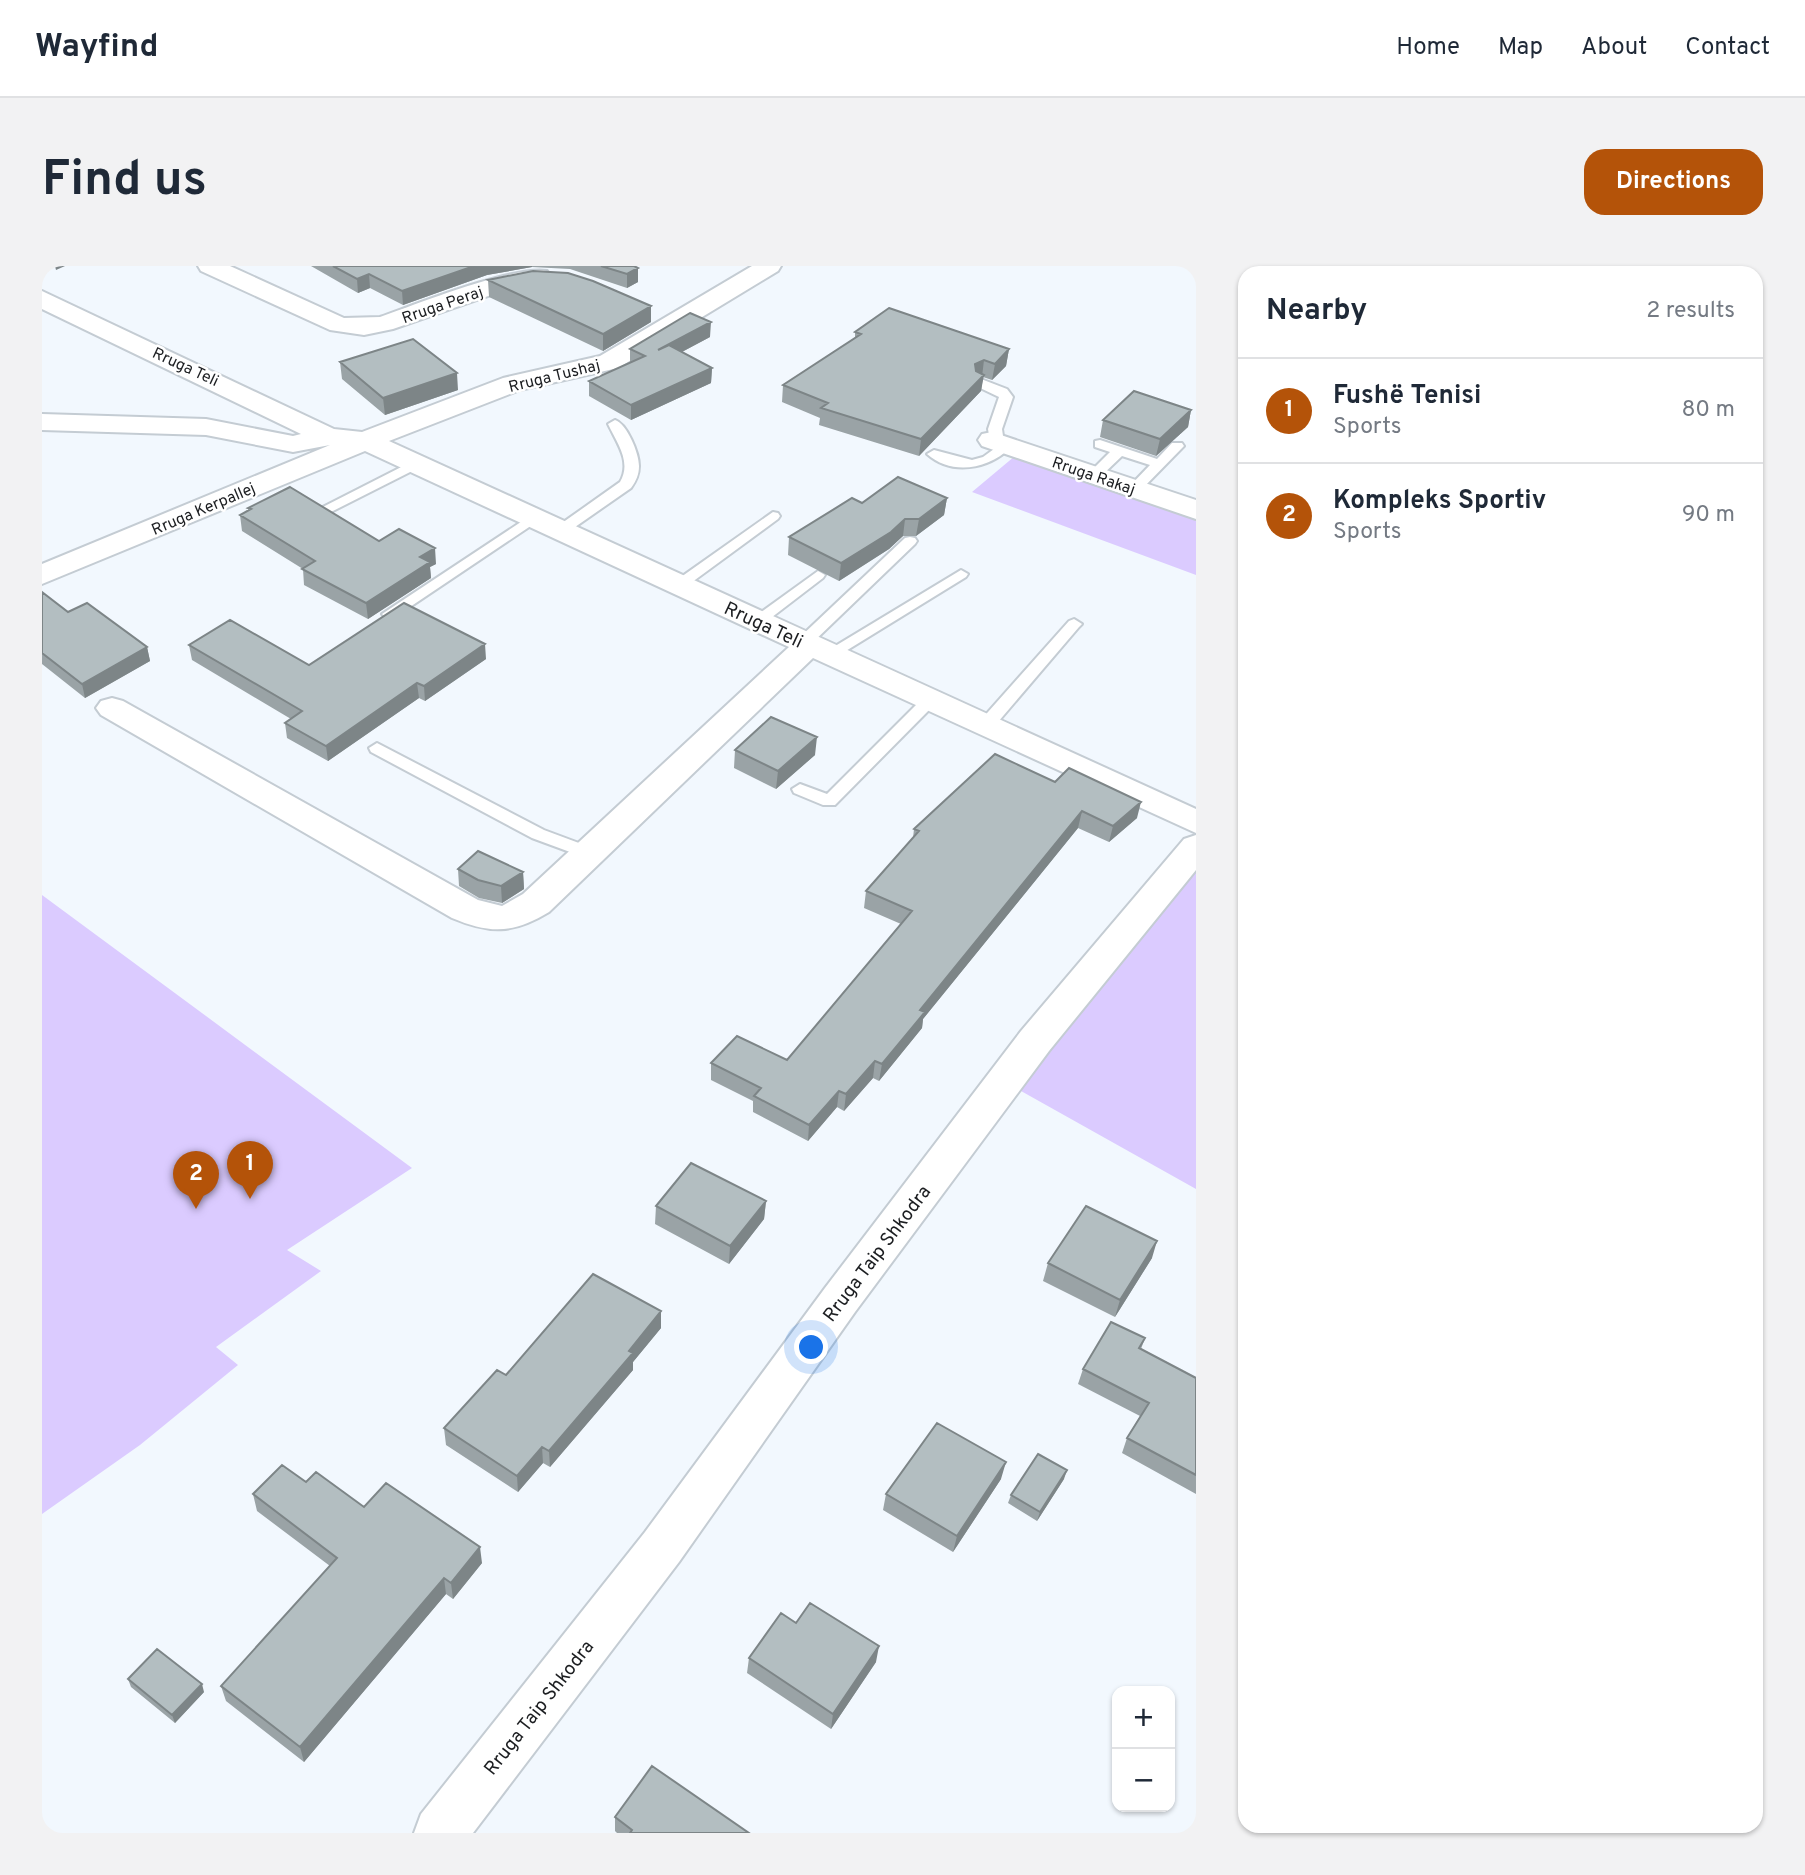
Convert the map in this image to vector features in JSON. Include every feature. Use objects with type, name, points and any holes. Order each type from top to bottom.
[{"type":"street","name":"Rruga Peraj","points":[[210,266],[339,325],[364,327],[384,324],[510,280],[536,276],[558,277]]},
{"type":"street","name":"Rruga Tushaj","points":[[365,441],[512,384],[609,362],[769,266]]},
{"type":"street","name":"Rruga Teli","points":[[42,299],[328,437]]},
{"type":"street","points":[[651,311],[677,321]]},
{"type":"street","name":"Rruga Teli","points":[[42,422],[206,427],[293,444],[328,437],[365,441],[1193,822]]},
{"type":"street","name":"Rruga Kerpallej","points":[[42,575],[365,441]]},
{"type":"street","name":"Rruga Rakaj","points":[[998,442],[1196,510]]},
{"type":"street","points":[[112,708],[465,909],[486,918],[513,918],[536,903],[815,647]]},
{"type":"street","name":"Rruga Taip Shkodra","points":[[440,1833],[662,1547],[840,1300],[1035,1041],[1193,822]]},
{"type":"lane","points":[[934,454],[972,465],[983,464],[998,442],[995,429],[1006,397],[1002,392],[981,383]]},
{"type":"lane","points":[[390,614],[546,525],[626,485],[633,475],[634,460],[615,424]]},
{"type":"lane","points":[[1100,444],[1159,464]]},
{"type":"lane","points":[[1134,489],[1177,446]]},
{"type":"lane","points":[[1094,475],[1119,451]]},
{"type":"lane","points":[[320,512],[415,464]]},
{"type":"lane","points":[[679,585],[773,516]]},
{"type":"lane","points":[[815,647],[910,541]]},
{"type":"lane","points":[[815,647],[961,574]]},
{"type":"lane","points":[[758,621],[818,575]]},
{"type":"lane","points":[[986,725],[1074,624]]},
{"type":"lane","points":[[800,789],[829,801],[930,700]]},
{"type":"lane","points":[[377,748],[538,834],[589,853]]},
{"type":"shaded area","points":[[1015,456],[1196,517],[1196,575],[972,492]]},
{"type":"shaded area","points":[[1189,862],[1196,865],[1196,1189],[1021,1091]]},
{"type":"shaded area","points":[[42,895],[412,1168],[287,1250],[321,1271],[216,1347],[238,1365],[140,1445],[42,1514]]},
{"type":"building","points":[[333,266],[474,266],[402,291],[369,274],[357,279]]},
{"type":"building","points":[[601,266],[634,266],[638,268],[627,274]]},
{"type":"building","points":[[533,271],[568,273],[651,306],[603,334],[488,280]]},
{"type":"building","points":[[889,308],[1009,349],[995,364],[984,360],[975,364],[976,371],[984,375],[921,439],[821,408],[828,403],[783,385],[861,334],[855,332]]},
{"type":"building","points":[[690,313],[711,322],[658,350],[669,345],[712,368],[631,405],[589,381],[645,356],[630,349]]},
{"type":"building","points":[[413,339],[457,373],[383,398],[340,362]]},
{"type":"building","points":[[1134,391],[1191,410],[1160,439],[1103,420]]},
{"type":"building","points":[[898,477],[947,498],[919,519],[905,519],[891,532],[841,563],[789,537],[852,498],[862,503]]},
{"type":"building","points":[[290,487],[379,541],[399,529],[435,548],[420,557],[430,562],[366,603],[302,569],[315,561],[240,515],[251,509],[248,508]]},
{"type":"building","points":[[42,592],[68,612],[87,603],[147,647],[82,684],[42,653]]},
{"type":"building","points":[[404,603],[485,644],[424,686],[417,683],[326,746],[285,723],[302,711],[189,645],[230,620],[309,665]]},
{"type":"building","points":[[771,717],[817,737],[778,771],[735,750]]},
{"type":"building","points":[[995,754],[1055,782],[1069,768],[1141,802],[1113,826],[1082,811],[920,1010],[925,1012],[882,1064],[875,1061],[846,1094],[839,1091],[809,1125],[754,1096],[761,1088],[711,1063],[737,1036],[787,1060],[912,911],[866,891],[919,831],[914,829]]},
{"type":"building","points":[[478,851],[523,872],[501,886],[478,880],[458,869]]},
{"type":"building","points":[[691,1163],[766,1201],[730,1246],[656,1206]]},
{"type":"building","points":[[1086,1206],[1157,1241],[1120,1300],[1048,1263]]},
{"type":"building","points":[[593,1274],[661,1311],[629,1351],[633,1353],[549,1451],[542,1447],[517,1476],[444,1428],[497,1370],[506,1375]]},
{"type":"building","points":[[1111,1322],[1145,1338],[1139,1348],[1196,1378],[1196,1475],[1127,1438],[1149,1403],[1083,1369]]},
{"type":"building","points":[[937,1423],[1006,1462],[957,1536],[886,1494]]},
{"type":"building","points":[[1038,1454],[1067,1470],[1040,1512],[1011,1495]]},
{"type":"building","points":[[282,1465],[306,1482],[316,1472],[364,1507],[386,1483],[480,1547],[451,1583],[444,1578],[300,1747],[221,1686],[337,1558],[253,1494]]},
{"type":"building","points":[[810,1603],[879,1646],[833,1714],[749,1658],[781,1613],[796,1623]]},
{"type":"building","points":[[157,1649],[202,1684],[172,1715],[128,1679]]},
{"type":"building","points":[[652,1766],[749,1833],[630,1833],[632,1830],[615,1817]]},
{"type":"place","name":"Fushë Tenisi","points":[[250,1199]]},
{"type":"place","name":"Kompleks Sportiv","points":[[196,1209]]}]
